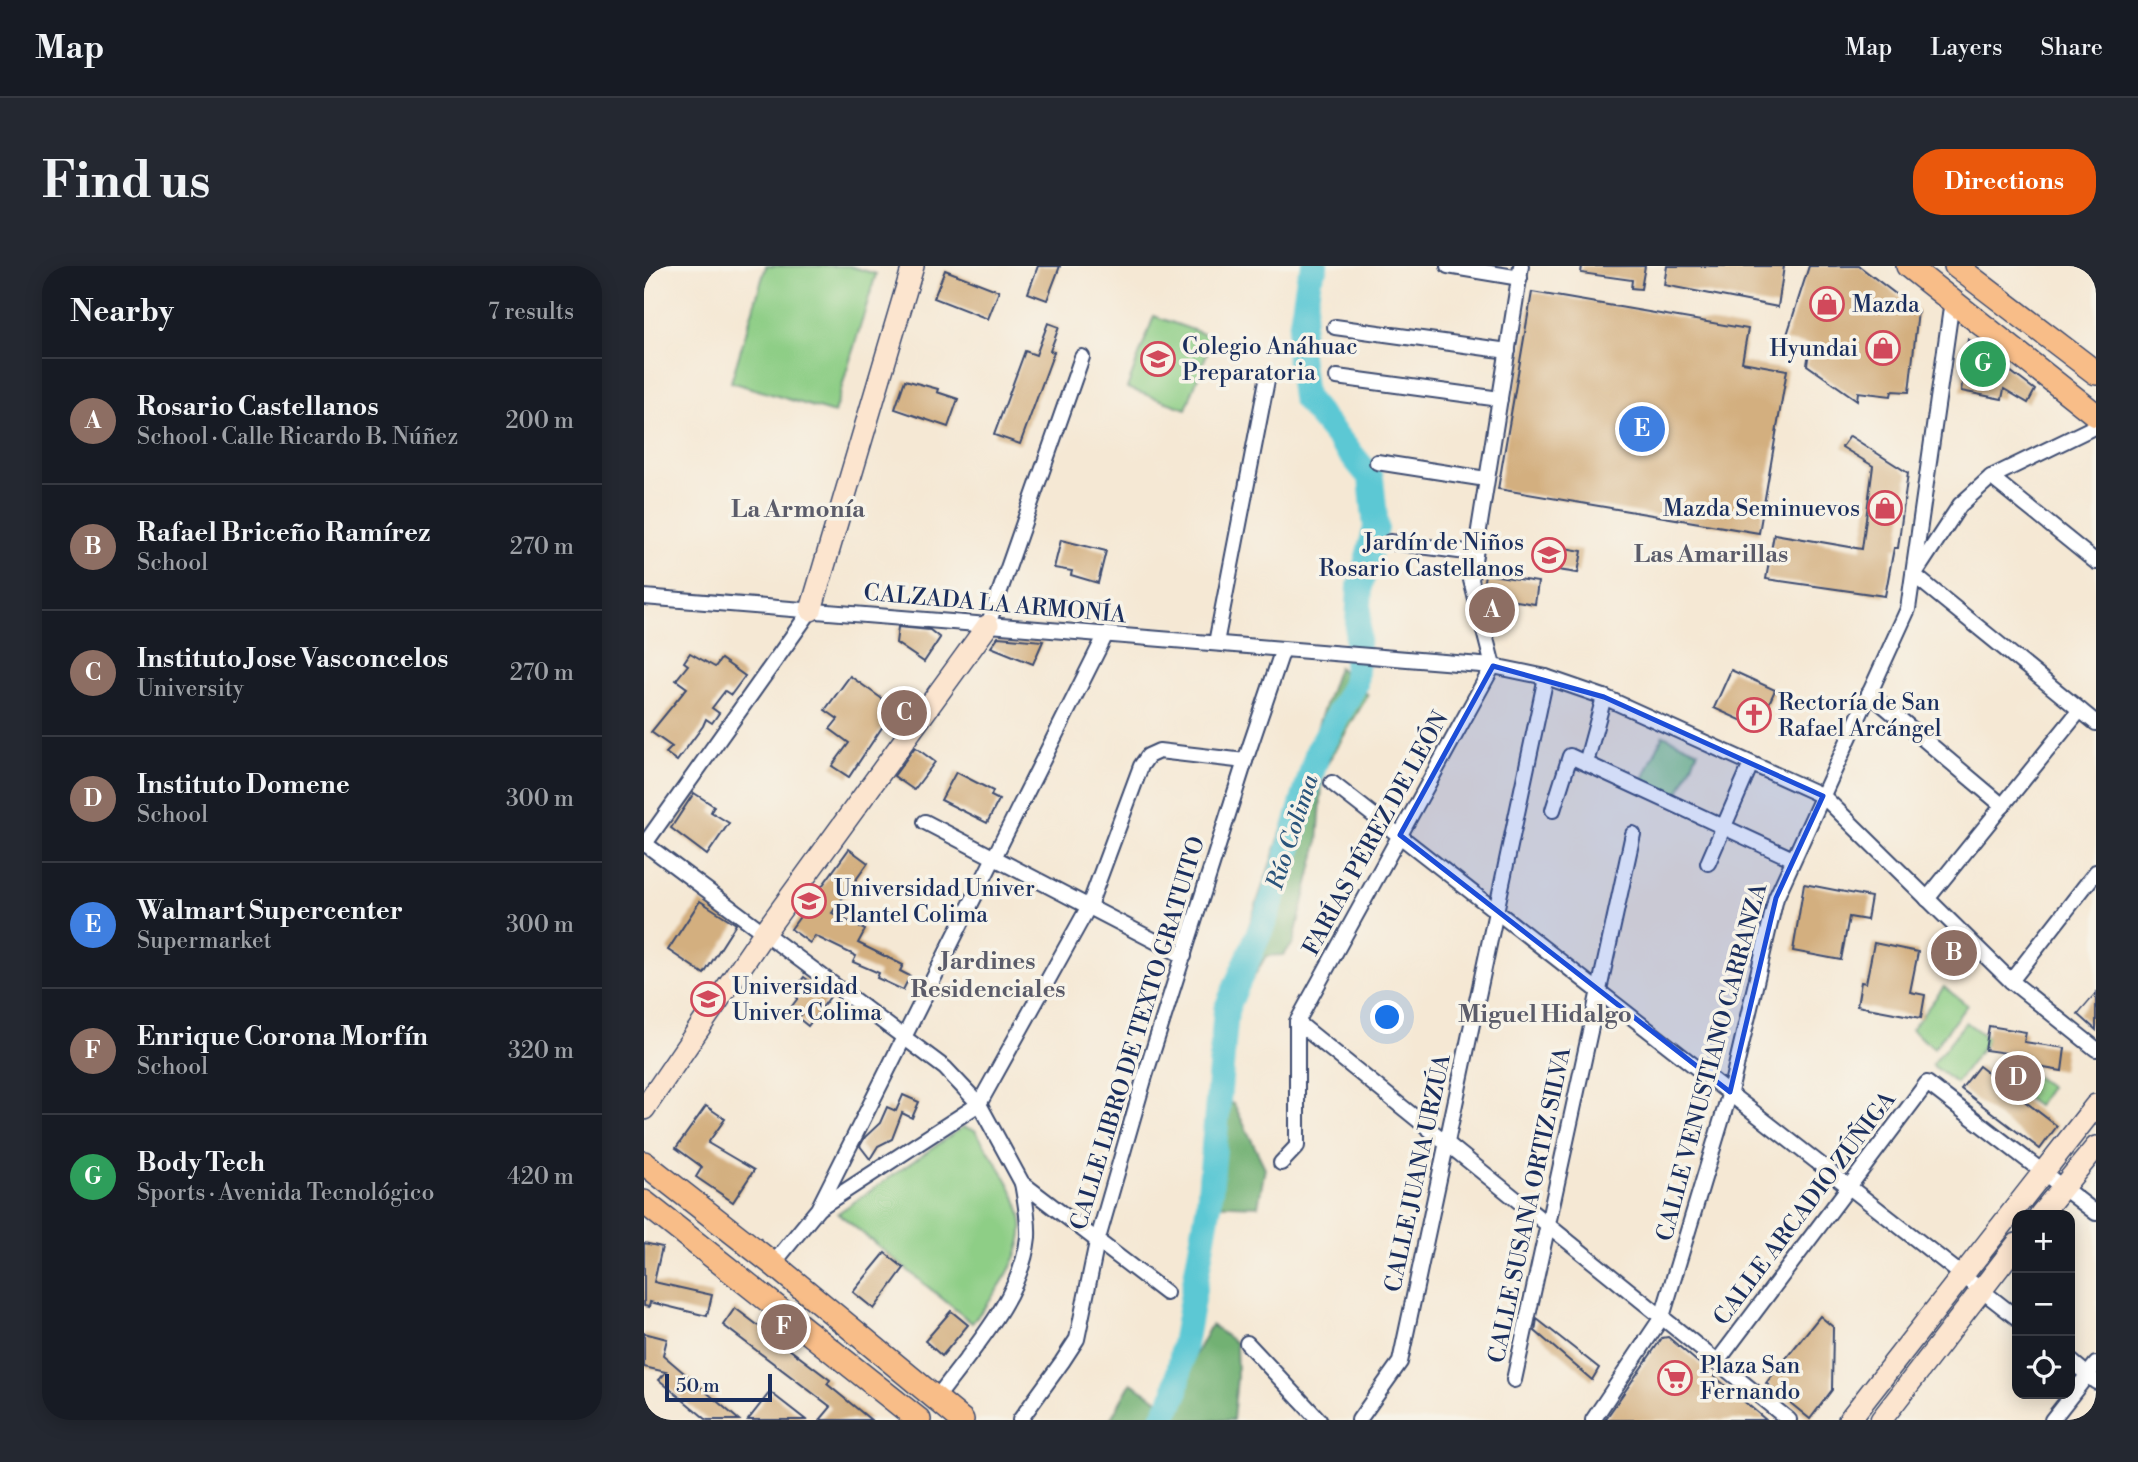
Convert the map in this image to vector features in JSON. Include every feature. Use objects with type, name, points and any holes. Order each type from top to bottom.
[{"type":"main road","points":[[1908,266],[2096,415]]},
{"type":"main road","points":[[1954,266],[2096,373]]},
{"type":"main road","points":[[644,1163],[773,1264],[962,1420]]},
{"type":"main road","points":[[644,1202],[920,1420]]},
{"type":"street","points":[[913,266],[811,610],[644,844],[945,1068],[979,1104],[1022,1183],[1028,1235],[1018,1277],[1007,1300],[920,1420]]},
{"type":"street","points":[[1448,266],[1520,272],[1471,580],[1493,666],[1546,677],[1604,697],[1823,796],[2011,981],[2096,1048]]},
{"type":"street","points":[[1952,301],[1954,266]]},
{"type":"street","name":"CALLE VENUSTIANO CARRANZA","points":[[1593,1420],[1662,1317],[1730,1093],[1776,898],[1908,609],[1952,301]]},
{"type":"street","points":[[1335,327],[1508,351]]},
{"type":"street","points":[[644,1109],[764,933],[988,625],[1082,357]]},
{"type":"street","points":[[1216,643],[1268,375]]},
{"type":"street","points":[[1337,377],[1500,399]]},
{"type":"street","points":[[2096,426],[1991,477],[1960,505],[1914,575],[2096,723]]},
{"type":"street","points":[[1377,462],[1486,478]]},
{"type":"street","points":[[1991,477],[2096,562]]},
{"type":"street","points":[[1390,542],[1474,553]]},
{"type":"street","name":"CALZADA LA ARMONÍA","points":[[645,598],[1493,666]]},
{"type":"street","points":[[773,1264],[818,1209],[1106,635]]},
{"type":"street","name":"CALLE LIBRO DE TEXTO GRATUITO","points":[[1020,1420],[1077,1339],[1097,1242],[1145,1076],[1283,649]]},
{"type":"street","name":"FARÍAS PÉREZ DE LEÓN","points":[[1297,1021],[1493,666]]},
{"type":"street","name":"CALLE JUANA URZÚA","points":[[1359,1420],[1400,1362],[1546,677]]},
{"type":"street","points":[[1870,693],[2003,806]]},
{"type":"street","points":[[1586,763],[1604,697]]},
{"type":"street","points":[[1927,899],[2080,710]]},
{"type":"street","points":[[818,1209],[979,1104],[1088,906],[1141,766],[1148,756],[1159,751],[1245,761]]},
{"type":"street","points":[[1553,810],[1570,756],[1793,859]]},
{"type":"street","points":[[1708,863],[1751,764]]},
{"type":"street","points":[[1332,783],[2012,1314]]},
{"type":"street","points":[[925,822],[1184,956]]},
{"type":"street","name":"CALLE SUSANA ORTIZ SILVA","points":[[1514,1380],[1633,834]]},
{"type":"street","points":[[2011,981],[2095,876]]},
{"type":"street","points":[[1297,1021],[1789,1420]]},
{"type":"street","points":[[1280,1163],[1297,1146],[1297,1021]]},
{"type":"street","name":"CALLE ARCADIO ZÚÑIGA","points":[[1717,1362],[1927,1083],[2043,1173]]},
{"type":"street","points":[[1849,1420],[2096,1105]]},
{"type":"street","points":[[2044,1210],[2096,1147]]},
{"type":"street","points":[[2043,1173],[2096,1213]]},
{"type":"street","points":[[1022,1183],[1166,1293]]},
{"type":"street","points":[[1881,1420],[2012,1250]]},
{"type":"street","points":[[1247,1343],[1319,1420]]},
{"type":"street","points":[[2052,1420],[2093,1374],[2075,1363]]},
{"type":"highlighted area","points":[[1493,666],[1604,697],[1823,796],[1776,898],[1730,1092],[1400,835]]},
{"type":"green space","points":[[766,266],[849,266],[876,274],[834,413],[731,382]]},
{"type":"green space","points":[[1154,316],[1213,337],[1186,409],[1127,388]]},
{"type":"green space","points":[[1338,667],[1368,695],[1323,771],[1318,843],[1293,944],[1283,955],[1266,956],[1246,990],[1227,990]]},
{"type":"green space","points":[[1663,735],[1698,751],[1676,799],[1641,784]]},
{"type":"green space","points":[[1944,987],[1967,1005],[1934,1048],[1911,1030]]},
{"type":"green space","points":[[1966,1022],[1989,1039],[1956,1083],[1932,1065]]},
{"type":"green space","points":[[2010,1058],[2050,1087],[2037,1106],[1996,1077]]},
{"type":"green space","points":[[1207,1097],[1234,1104],[1265,1168],[1258,1206],[1204,1204],[1198,1196]]},
{"type":"green space","points":[[963,1127],[975,1130],[1003,1174],[1020,1209],[1022,1222],[1019,1249],[1013,1262],[998,1289],[972,1323],[838,1213]]},
{"type":"green space","points":[[1211,1325],[1236,1343],[1237,1377],[1233,1420],[1110,1420],[1131,1383],[1175,1410],[1195,1355]]},
{"type":"building","points":[[1038,266],[1060,266],[1047,300],[1028,293]]},
{"type":"building","points":[[1582,266],[1645,266],[1641,289],[1631,288],[1632,280],[1581,273]]},
{"type":"building","points":[[1667,266],[1784,266],[1778,307],[1664,285]]},
{"type":"building","points":[[1809,266],[1859,266],[1918,311],[1909,392],[1892,391],[1891,396],[1858,392],[1857,400],[1807,365],[1810,345],[1785,341]]},
{"type":"building","points":[[945,270],[999,291],[988,319],[934,298]]},
{"type":"building","points":[[1532,292],[1748,329],[1742,362],[1787,370],[1759,533],[1498,489]]},
{"type":"building","points":[[1048,323],[1059,327],[1050,351],[1054,352],[1020,444],[994,435],[1025,351],[1036,355]]},
{"type":"building","points":[[1968,339],[2035,390],[2028,403],[2004,389],[2002,399],[1961,391]]},
{"type":"building","points":[[905,380],[938,389],[937,392],[958,399],[948,427],[895,409]]},
{"type":"building","points":[[1850,436],[1908,473],[1898,548],[1894,548],[1885,596],[1766,579],[1774,534],[1862,549],[1873,466],[1842,447]]},
{"type":"building","points":[[1061,540],[1106,551],[1098,583],[1071,575],[1072,571],[1054,568]]},
{"type":"building","points":[[1542,544],[1582,551],[1578,573],[1538,567]]},
{"type":"building","points":[[1485,574],[1538,582],[1535,604],[1485,596]]},
{"type":"building","points":[[898,627],[930,630],[940,638],[924,662],[896,643]]},
{"type":"building","points":[[998,637],[1043,641],[1033,664],[991,647]]},
{"type":"building","points":[[690,653],[715,667],[721,659],[745,676],[731,695],[725,691],[712,708],[719,713],[712,723],[706,719],[677,761],[666,753],[672,747],[651,732],[687,688],[676,680],[688,665],[684,662]]},
{"type":"building","points":[[1731,670],[1775,690],[1758,728],[1714,708]]},
{"type":"building","points":[[850,676],[895,708],[849,777],[832,766],[849,743],[830,729],[838,719],[825,710]]},
{"type":"building","points":[[915,747],[935,762],[914,790],[894,776]]},
{"type":"building","points":[[956,772],[993,791],[991,796],[999,800],[987,823],[941,800]]},
{"type":"building","points":[[694,793],[714,806],[711,812],[729,823],[707,855],[671,828]]},
{"type":"building","points":[[849,849],[868,863],[832,913],[865,930],[858,943],[903,965],[900,971],[910,976],[903,990],[877,978],[879,973],[853,962],[856,956],[815,936],[810,943],[791,929]]},
{"type":"building","points":[[1804,884],[1871,897],[1867,920],[1849,917],[1841,960],[1793,951]]},
{"type":"building","points":[[700,901],[736,924],[704,974],[668,950]]},
{"type":"building","points":[[1874,943],[1918,952],[1910,992],[1925,995],[1921,1018],[1857,1006],[1861,982],[1866,983]]},
{"type":"building","points":[[804,977],[830,997],[808,1026],[798,1018],[802,1014],[792,1006],[798,998],[792,993]]},
{"type":"building","points":[[2096,993],[2096,1030],[2078,1014]]},
{"type":"building","points":[[1989,1026],[2026,1032],[2024,1042],[2065,1048],[2062,1071],[2019,1064],[2021,1055],[1985,1050]]},
{"type":"building","points":[[1979,1066],[2057,1126],[2040,1149],[1961,1089]]},
{"type":"building","points":[[903,1095],[919,1102],[912,1118],[902,1113],[892,1139],[878,1146],[870,1159],[860,1146],[865,1137],[880,1123],[887,1107],[896,1111]]},
{"type":"building","points":[[706,1106],[725,1119],[708,1143],[754,1170],[733,1202],[696,1177],[702,1167],[676,1148]]},
{"type":"building","points":[[644,1243],[662,1247],[654,1282],[712,1295],[707,1316],[650,1302],[649,1307],[644,1306]]},
{"type":"building","points":[[885,1253],[904,1268],[874,1309],[853,1292]]},
{"type":"building","points":[[735,1308],[830,1380],[827,1384],[871,1420],[820,1420],[831,1407],[723,1325]]},
{"type":"building","points":[[951,1311],[968,1325],[942,1356],[925,1341]]},
{"type":"building","points":[[1820,1316],[1833,1327],[1832,1390],[1810,1419],[1766,1383]]},
{"type":"building","points":[[1537,1319],[1599,1368],[1592,1380],[1535,1331]]},
{"type":"building","points":[[644,1333],[667,1339],[663,1355],[739,1420],[707,1420],[659,1380],[666,1372],[644,1367]]},
{"type":"building","name":"Plaza San Fernando","points":[[1668,1337],[1766,1420],[1605,1420],[1662,1338]]},
{"type":"building","points":[[770,1392],[806,1420],[748,1420]]},
{"type":"waterway","name":"Río Colima","points":[[1162,1420],[1175,1395],[1209,1204],[1226,1010],[1265,919],[1285,863],[1318,751],[1355,684],[1360,586],[1376,528],[1371,478],[1304,397],[1298,347],[1309,278],[1315,266]]},
{"type":"place","name":"Mazda","points":[[1827,304]]},
{"type":"place","name":"Hyundai","points":[[1883,348]]},
{"type":"place","name":"Colegio Anáhuac Preparatoria","points":[[1158,359]]},
{"type":"place","name":"Body Tech","points":[[1983,364]]},
{"type":"place","name":"Walmart Supercenter","points":[[1642,429]]},
{"type":"place","name":"Mazda Seminuevos","points":[[1885,508]]},
{"type":"place","name":"Jardín de Niños Rosario Castellanos","points":[[1549,555]]},
{"type":"place","name":"Rosario Castellanos","points":[[1492,610]]},
{"type":"place","name":"Instituto Jose Vasconcelos","points":[[904,713]]},
{"type":"place","name":"Rectoría de San Rafael Arcángel","points":[[1754,715]]},
{"type":"place","name":"Universidad Univer Plantel Colima","points":[[809,901]]},
{"type":"place","name":"Rafael Briceño Ramírez","points":[[1954,953]]},
{"type":"place","name":"Universidad Univer Colima","points":[[708,999]]},
{"type":"place","name":"Instituto Domene","points":[[2018,1078]]},
{"type":"place","name":"Enrique Corona Morfín","points":[[784,1327]]},
{"type":"place","name":"Plaza San Fernando","points":[[1675,1378]]},
{"type":"district","name":"La Armonía","points":[[798,509]]},
{"type":"district","name":"Las Amarillas","points":[[1711,554]]},
{"type":"district","name":"Jardines Residenciales","points":[[988,975]]},
{"type":"district","name":"Miguel Hidalgo","points":[[1545,1014]]}]
